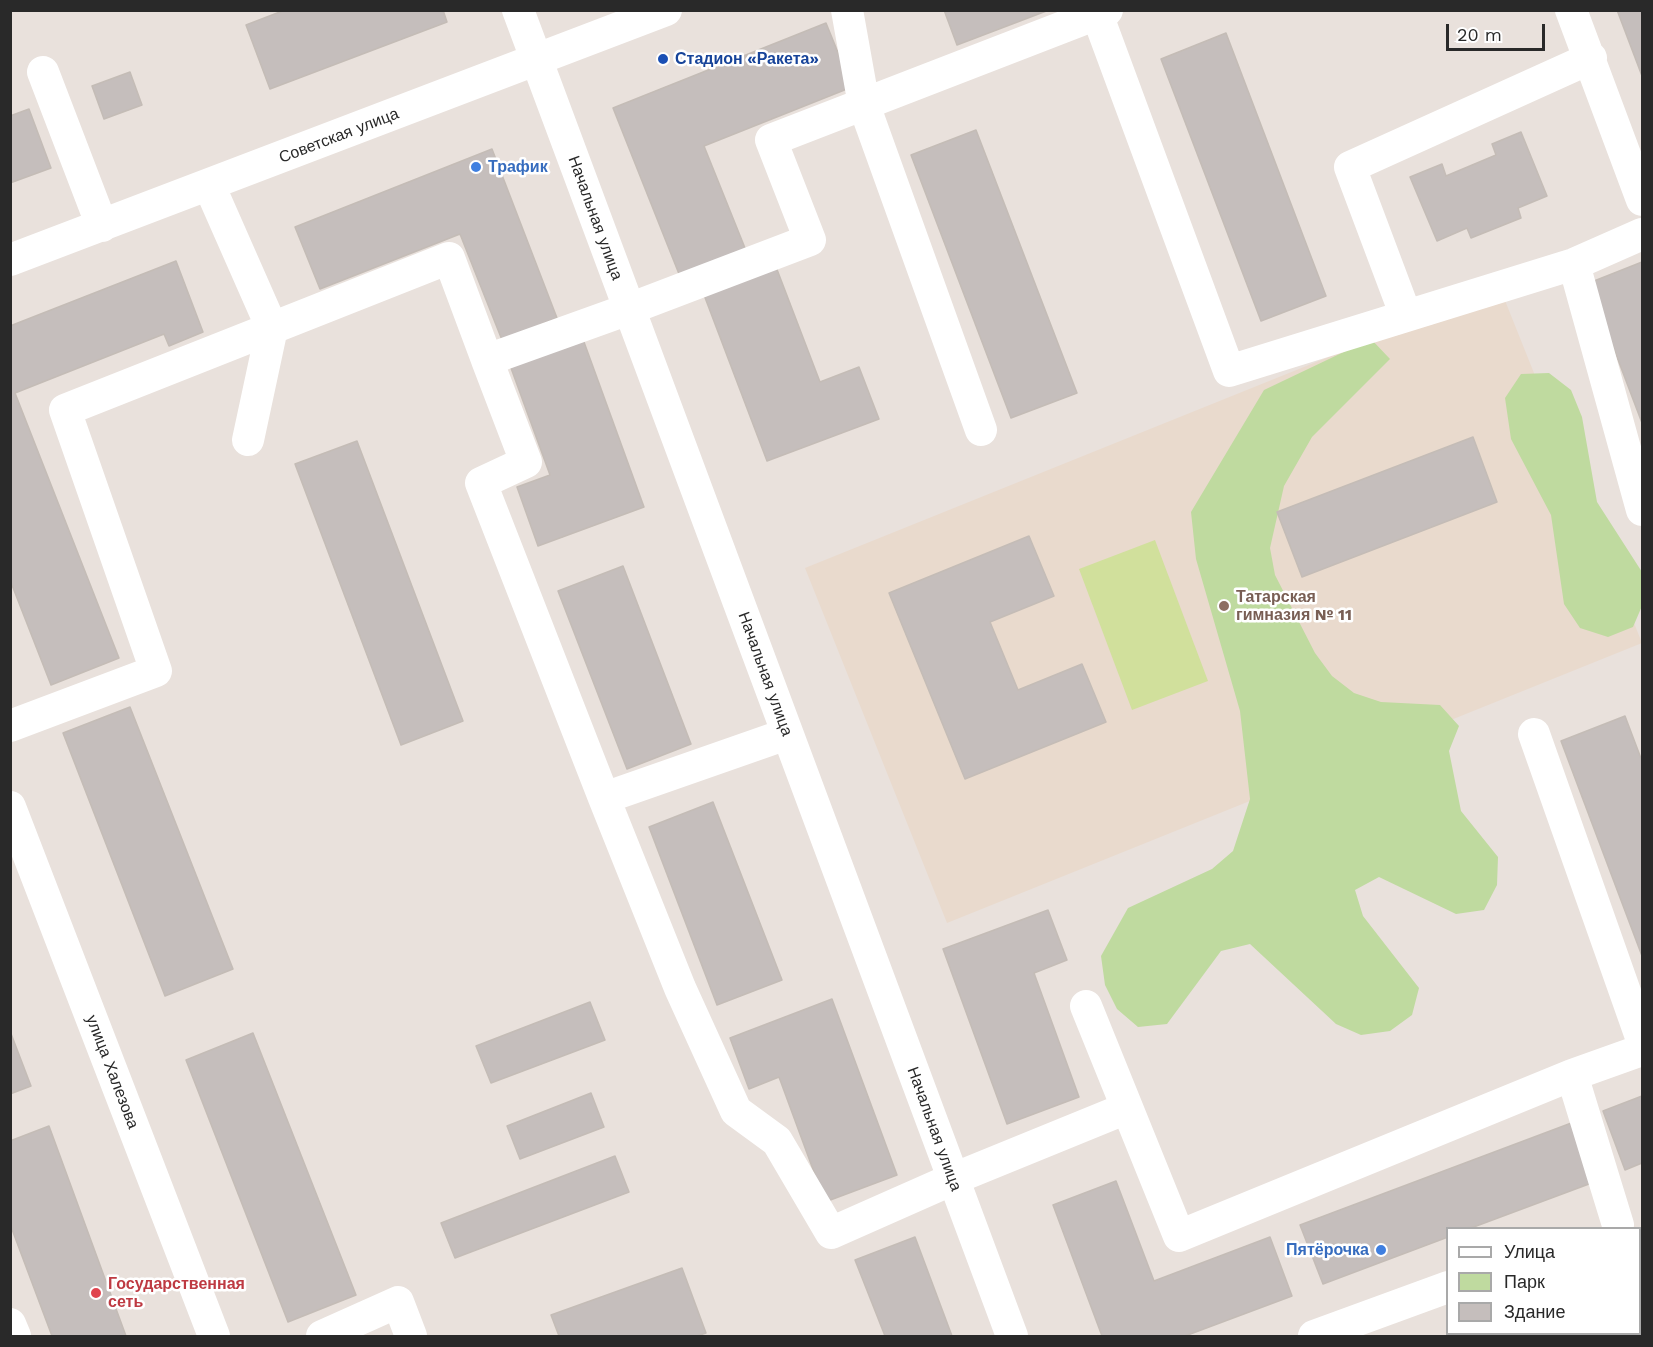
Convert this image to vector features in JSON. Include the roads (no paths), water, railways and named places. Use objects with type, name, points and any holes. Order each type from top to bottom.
[{"type":"street","name":"Начальная улица","points":[[518,10],[1012,1336]]},
{"type":"street","name":"Советская улица","points":[[10,260],[666,10]]},
{"type":"street","points":[[847,10],[864,105],[981,430]]},
{"type":"street","points":[[1571,10],[1591,58],[1642,200]]},
{"type":"street","points":[[487,360],[810,240],[771,140],[1102,12],[1229,371],[1574,264],[1642,234]]},
{"type":"street","points":[[1407,316],[1350,167],[1591,58]]},
{"type":"street","points":[[43,72],[102,226]]},
{"type":"street","points":[[209,185],[272,328],[248,440]]},
{"type":"street","points":[[10,726],[156,671],[65,410],[449,258],[526,462],[481,483],[604,798],[680,988],[736,1112],[777,1141],[831,1233],[953,1179],[1127,1108]]},
{"type":"street","points":[[1574,264],[1642,510]]},
{"type":"street","points":[[604,798],[787,734]]},
{"type":"street","points":[[1534,734],[1642,1040]]},
{"type":"street","name":"улица Халезова","points":[[10,807],[214,1336]]},
{"type":"street","points":[[1086,1006],[1179,1236],[1572,1075],[1642,1050]]},
{"type":"street","points":[[1572,1075],[1622,1223]]},
{"type":"street","points":[[1314,1336],[1446,1288]]},
{"type":"street","points":[[322,1336],[398,1302],[411,1336]]},
{"type":"street","points":[[10,1324],[15,1336]]},
{"type":"place","name":"Стадион «Ракета»","points":[[663,59]]},
{"type":"place","name":"Трафик","points":[[476,167]]},
{"type":"place","name":"Татарская гимназия № 11","points":[[1224,606]]},
{"type":"place","name":"Пятёрочка","points":[[1381,1250]]},
{"type":"place","name":"Государственная сеть","points":[[96,1293]]}]
